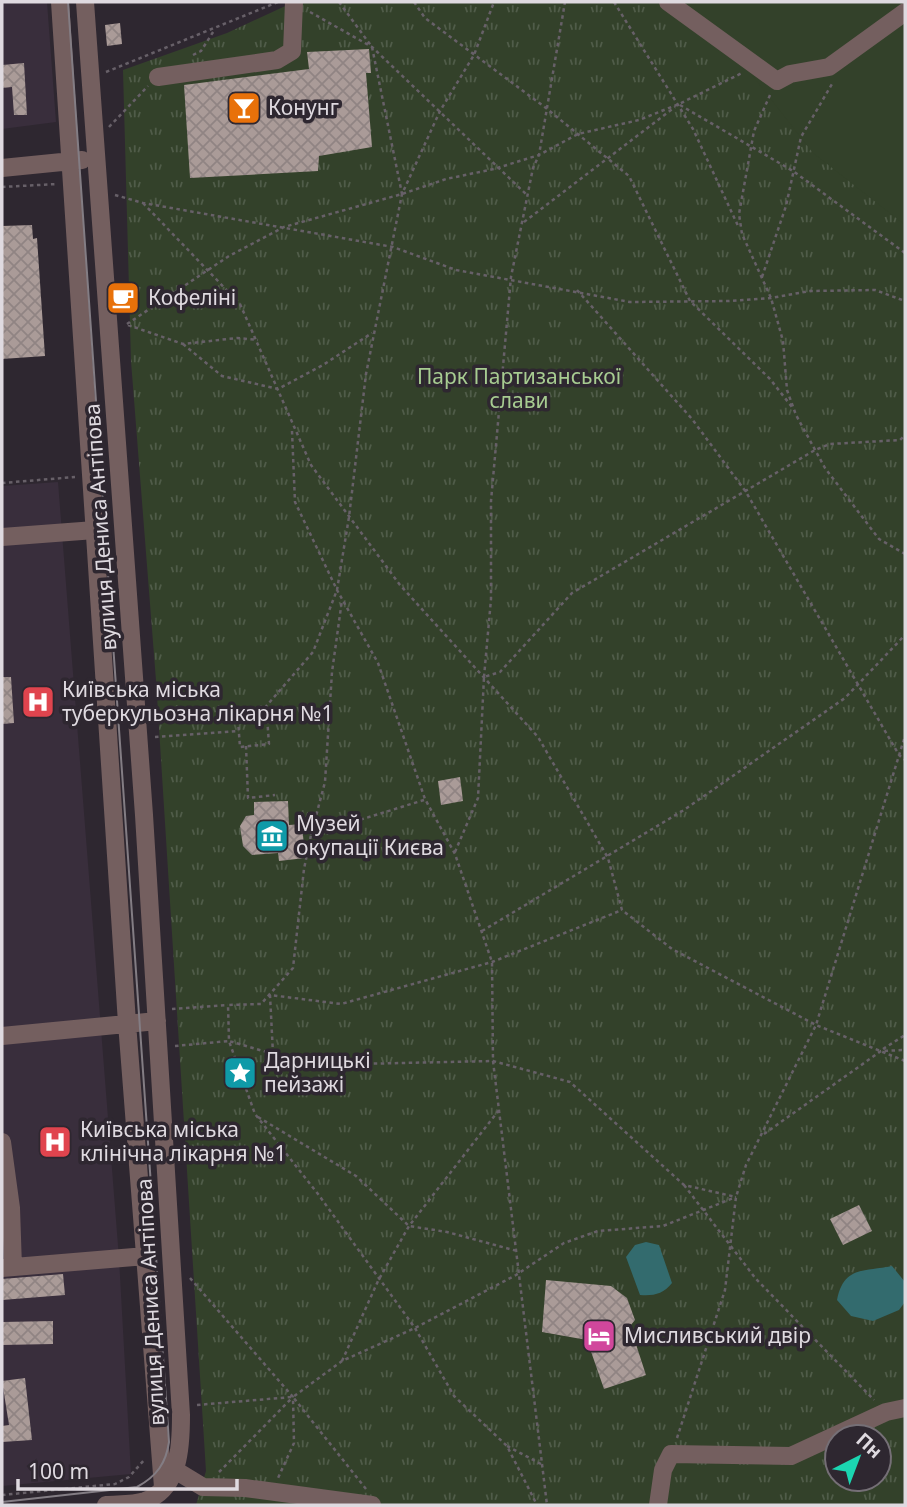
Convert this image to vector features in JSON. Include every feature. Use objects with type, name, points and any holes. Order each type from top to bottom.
[{"type":"street","name":"вулиця Дениса Антіпова","points":[[60,2],[127,1023],[146,1256],[155,1497]]},
{"type":"street","name":"вулиця Дениса Антіпова","points":[[85,2],[163,1015],[181,1452],[175,1470],[155,1497]]},
{"type":"street","points":[[158,77],[277,60],[292,51],[289,2]]},
{"type":"street","points":[[668,2],[777,81],[790,74],[829,67],[905,12]]},
{"type":"street","points":[[2,168],[96,159]]},
{"type":"street","points":[[2,537],[95,530]]},
{"type":"street","points":[[2,1037],[127,1023],[163,1015]]},
{"type":"street","points":[[2,1142],[11,1208],[7,1268],[146,1256]]},
{"type":"street","points":[[659,1505],[663,1470],[671,1454],[791,1456],[886,1412],[905,1408]]},
{"type":"street","points":[[175,1470],[203,1487],[371,1500]]},
{"type":"street","points":[[106,1505],[155,1497]]},
{"type":"path","points":[[90,79],[289,2],[372,47]]},
{"type":"path","points":[[339,2],[372,47],[528,196]]},
{"type":"path","points":[[414,2],[425,18],[546,108],[629,176],[690,301],[770,379],[794,410]]},
{"type":"path","points":[[256,718],[313,652],[337,590],[373,332],[402,194],[440,111],[474,55],[494,2]]},
{"type":"path","points":[[455,854],[478,798],[491,599],[491,501],[511,277],[533,168],[539,155],[565,2]]},
{"type":"path","points":[[614,2],[679,104],[742,233],[771,298],[783,341],[787,390],[794,410],[815,450],[879,539],[905,554]]},
{"type":"path","points":[[372,47],[402,194]]},
{"type":"path","points":[[127,324],[206,271],[284,227],[446,179],[539,155],[578,134],[639,120],[679,104],[744,72]]},
{"type":"path","points":[[762,278],[801,137],[836,77]]},
{"type":"path","points":[[742,233],[738,214],[754,131],[777,81]]},
{"type":"path","points":[[679,104],[793,171],[905,253]]},
{"type":"path","points":[[524,222],[679,104]]},
{"type":"path","points":[[2,187],[57,184]]},
{"type":"path","points":[[100,195],[111,194],[143,204],[393,247],[456,270],[511,277],[630,302],[771,298],[810,291],[876,290],[905,301]]},
{"type":"path","points":[[143,204],[240,304],[311,465],[349,517],[400,585],[538,737],[608,858],[622,911],[672,948],[816,1025],[905,1061]]},
{"type":"path","points":[[577,290],[692,419],[746,492],[855,684],[899,755],[905,760]]},
{"type":"path","points":[[119,322],[183,344],[222,376],[278,389],[323,365],[373,332]]},
{"type":"path","points":[[183,344],[237,338],[258,340]]},
{"type":"path","points":[[292,427],[295,502],[337,590],[378,663],[425,800],[455,854],[492,962],[493,1061],[517,1251],[516,1275],[547,1505]]},
{"type":"path","points":[[484,677],[500,672],[572,593],[815,450],[830,444],[900,440],[905,435]]},
{"type":"path","points":[[2,483],[77,477]]},
{"type":"path","points":[[163,1015],[261,1004],[271,996],[293,968],[303,869],[325,782],[332,672],[342,599]]},
{"type":"path","points":[[482,931],[608,858],[684,810],[845,698],[855,684],[905,635]]},
{"type":"path","points":[[256,718],[267,718],[270,744],[240,747],[238,720],[256,718]]},
{"type":"path","points":[[147,737],[239,732]]},
{"type":"path","points":[[671,1454],[725,1290],[736,1197],[746,1165],[816,1025],[905,736]]},
{"type":"path","points":[[246,746],[248,798],[275,795]]},
{"type":"path","points":[[311,835],[425,800]]},
{"type":"path","points":[[271,996],[341,1004],[492,962],[622,911]]},
{"type":"path","points":[[271,996],[273,1054]]},
{"type":"path","points":[[228,1006],[229,1041],[255,1114],[318,1194],[378,1281],[415,1328],[454,1396],[507,1446],[541,1464]]},
{"type":"path","points":[[760,1136],[905,1035]]},
{"type":"path","points":[[172,1046],[229,1041],[311,1065],[493,1061],[570,1082],[684,1185],[756,1279],[886,1412]]},
{"type":"path","points":[[881,1051],[905,1049]]},
{"type":"path","points":[[342,1361],[378,1281],[410,1226],[499,1110]]},
{"type":"path","points":[[255,1114],[356,1176],[410,1226],[447,1232],[517,1251]]},
{"type":"path","points":[[684,1185],[736,1197]]},
{"type":"path","points":[[203,1487],[293,1397],[342,1361],[415,1328],[516,1275],[564,1243],[598,1231],[663,1226],[736,1197]]},
{"type":"path","points":[[183,1270],[293,1397],[371,1500]]},
{"type":"path","points":[[194,1406],[293,1397]]},
{"type":"path","points":[[272,1492],[294,1443],[293,1397]]},
{"type":"path","points":[[507,1446],[537,1505]]},
{"type":"path","points":[[2,1495],[115,1484]]},
{"type":"shaded area","points":[[2,2],[47,2],[56,122],[2,129]]},
{"type":"shaded area","name":"Київська міська клінічна лікарня №1","points":[[58,482],[119,1258],[131,1474],[2,1486],[2,486]]},
{"type":"green space","name":"Парк Партизанської слави","points":[[294,2],[905,2],[905,1505],[196,1505],[206,1471],[156,680],[131,361],[123,70],[227,33]]},
{"type":"green space","points":[[682,2],[905,2],[905,225],[813,153],[720,34]]},
{"type":"water","points":[[646,1242],[659,1245],[672,1283],[658,1294],[640,1295],[626,1257],[635,1245]]},
{"type":"water","points":[[892,1266],[905,1282],[905,1302],[899,1310],[873,1321],[851,1316],[837,1300],[844,1281],[856,1272]]},
{"type":"building","points":[[120,23],[122,44],[107,46],[105,25]]},
{"type":"building","name":"Конунг","points":[[369,49],[371,73],[366,73],[372,147],[319,156],[318,171],[190,178],[184,85],[309,69],[307,52]]},
{"type":"building","points":[[24,63],[27,115],[14,115],[12,87],[2,88],[2,65]]},
{"type":"building","points":[[32,225],[33,239],[37,238],[45,356],[2,359],[2,226]]},
{"type":"building","points":[[2,677],[11,677],[14,723],[2,724]]},
{"type":"building","points":[[460,777],[463,801],[441,805],[438,781]]},
{"type":"building","name":"Музей окупації Києва","points":[[288,801],[289,825],[302,824],[305,858],[279,861],[278,853],[252,855],[243,846],[240,826],[246,816],[254,815],[254,802]]},
{"type":"building","points":[[859,1205],[872,1231],[843,1245],[830,1219]]},
{"type":"building","points":[[63,1274],[65,1295],[2,1300],[2,1279]]},
{"type":"building","name":"Мисливський двір","points":[[546,1280],[611,1286],[627,1298],[635,1320],[630,1326],[646,1375],[604,1389],[587,1340],[542,1332]]},
{"type":"building","points":[[53,1321],[53,1344],[2,1345],[2,1322]]},
{"type":"building","points":[[25,1378],[32,1440],[2,1442],[2,1426],[9,1425],[2,1381]]},
{"type":"tram line","points":[[2,1502],[137,1487],[159,1468],[166,1456],[169,1442],[68,2]]},
{"type":"place","name":"Конунг","points":[[244,108]]},
{"type":"place","name":"Кофеліні","points":[[123,298]]},
{"type":"place","name":"Київська міська туберкульозна лікарня №1","points":[[38,702]]},
{"type":"place","name":"Музей окупації Києва","points":[[272,836]]},
{"type":"place","name":"Дарницькі пейзажі","points":[[240,1073]]},
{"type":"place","name":"Київська міська клінічна лікарня №1","points":[[55,1142]]},
{"type":"place","name":"Мисливський двір","points":[[599,1336]]}]
